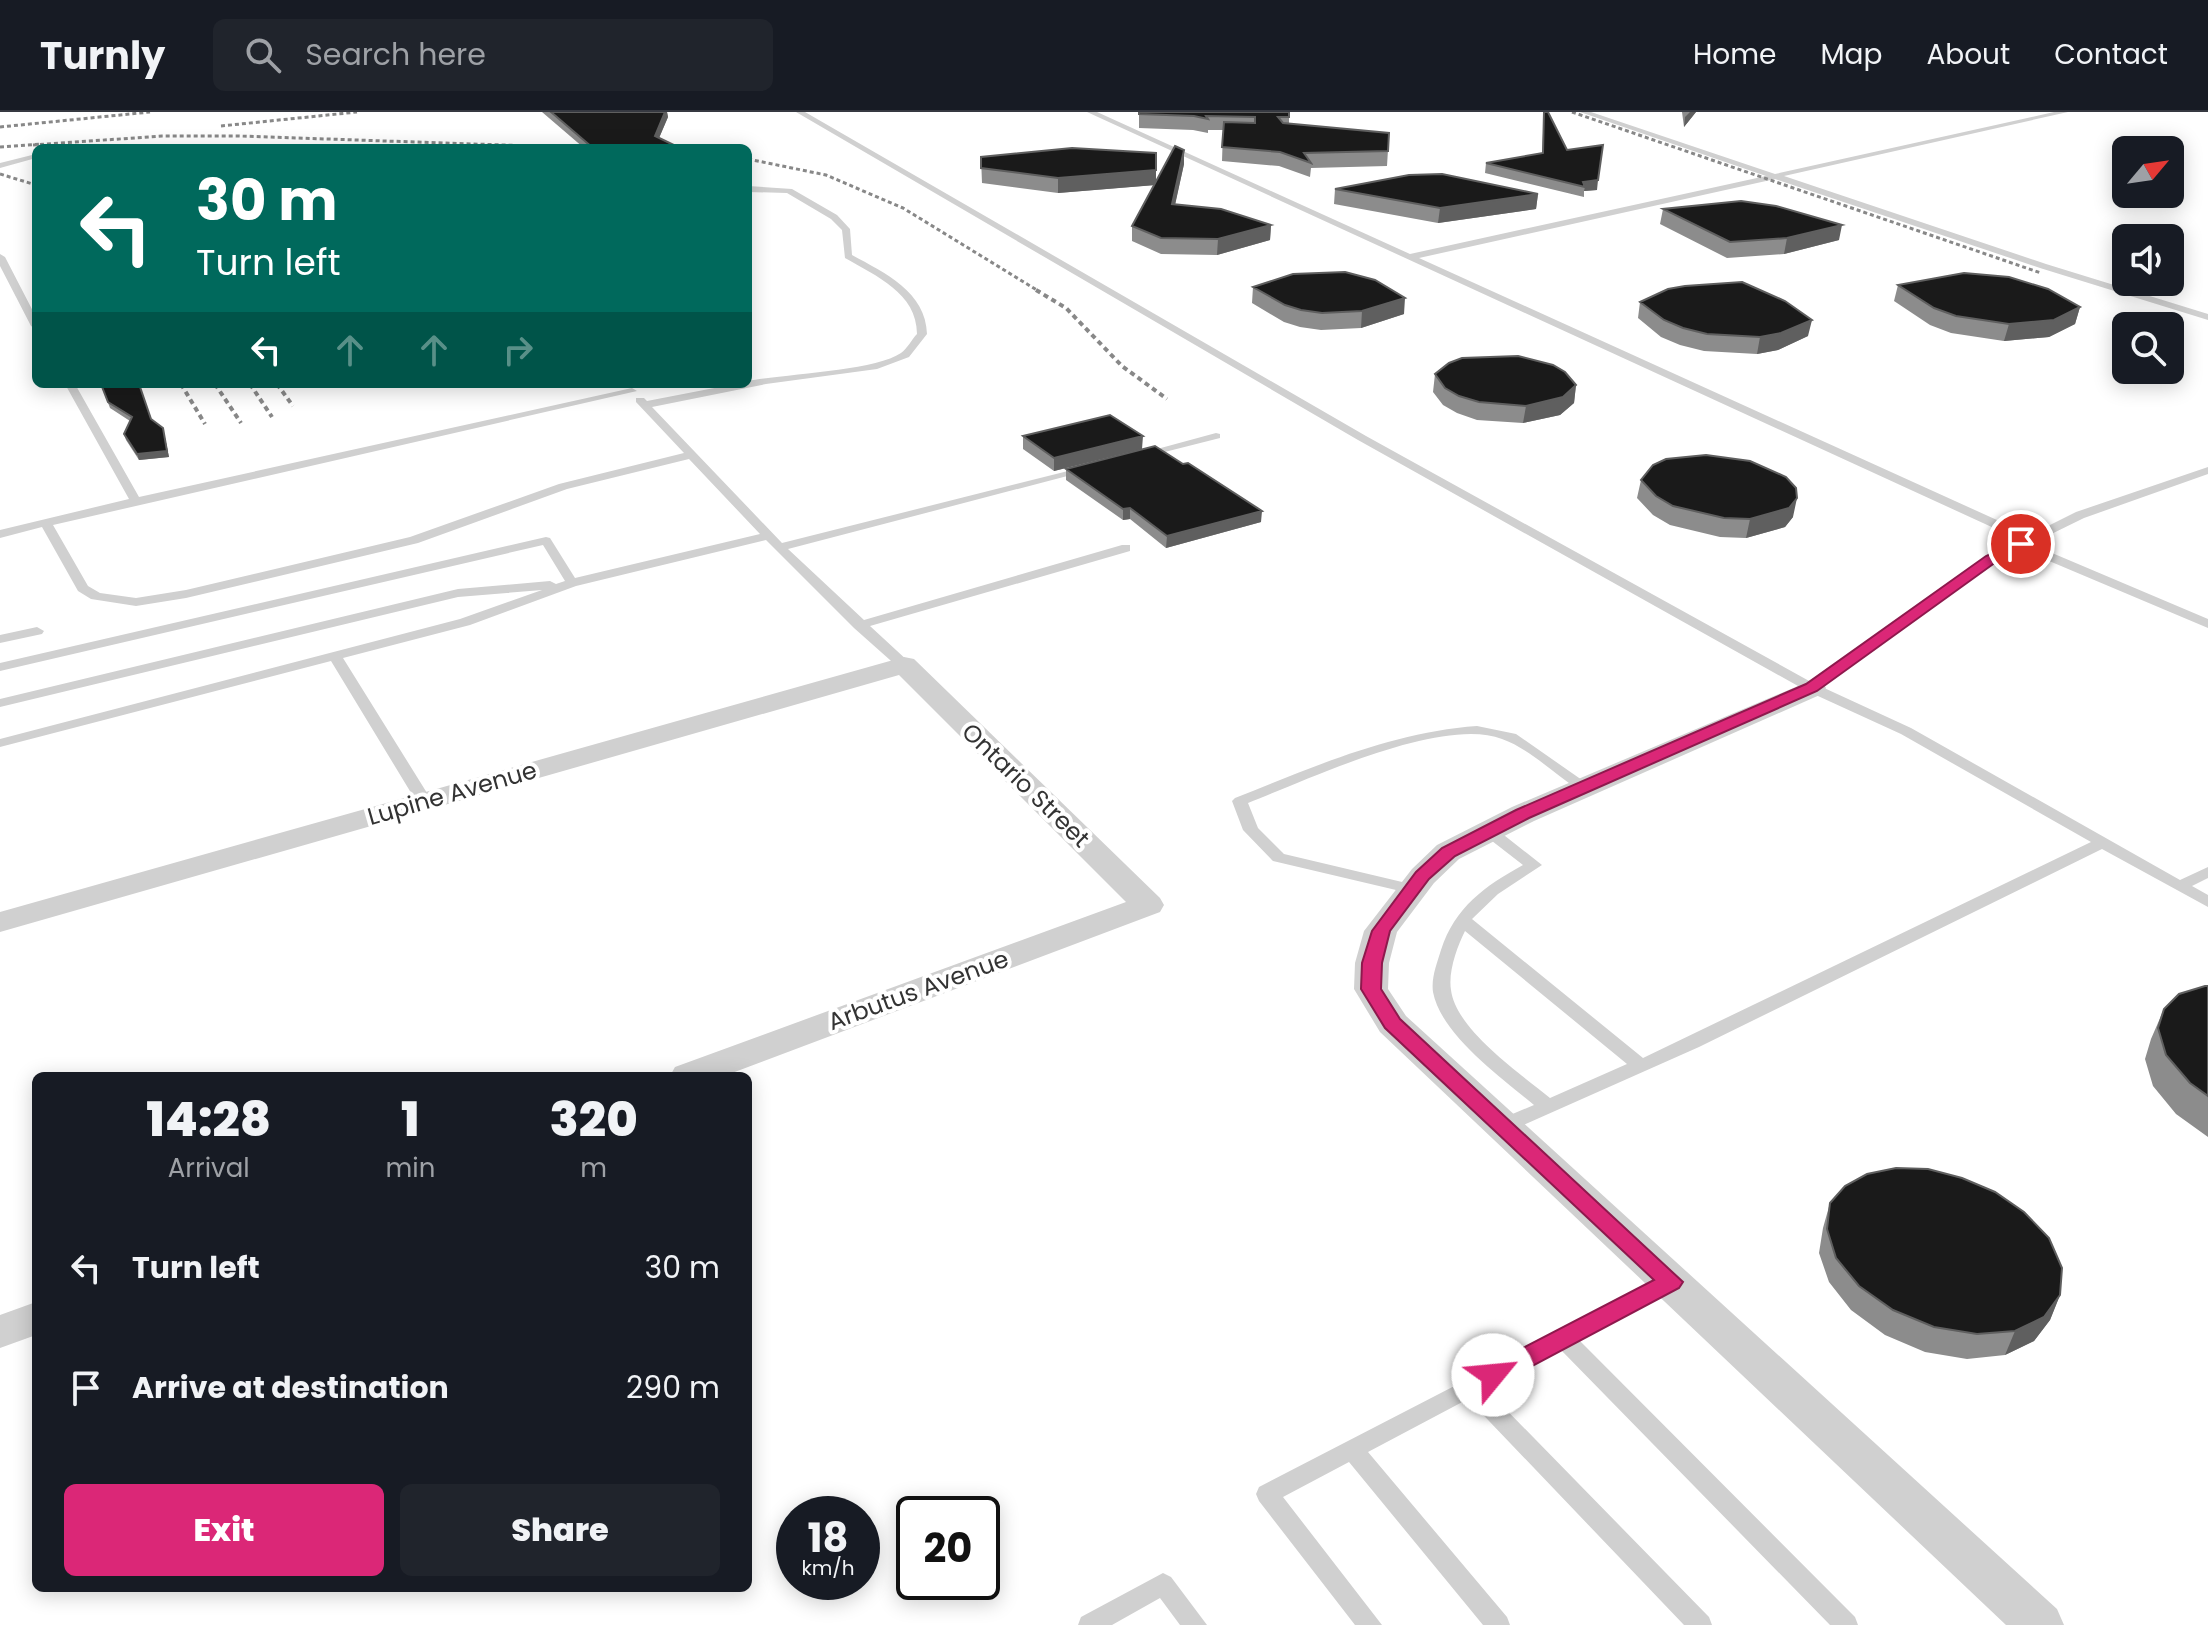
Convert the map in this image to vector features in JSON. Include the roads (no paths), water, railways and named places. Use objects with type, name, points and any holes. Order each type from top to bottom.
[{"type":"street","name":"Lupine Avenue","points":[[0,922],[904,665]]},
{"type":"street","name":"Ontario Street","points":[[904,665],[1148,905]]},
{"type":"street","points":[[1812,688],[1584,787],[1448,852],[1413,889],[1381,931],[1372,963],[1371,989],[1393,1024],[2040,1625]]},
{"type":"street","name":"Arbutus Avenue","points":[[699,1072],[1148,905]]},
{"type":"street","points":[[0,1332],[32,1320]]},
{"type":"lane","points":[[800,112],[1362,438],[1812,688],[1906,731],[2208,902]]},
{"type":"lane","points":[[1091,112],[2208,624]]},
{"type":"lane","points":[[1584,112],[2208,317]]},
{"type":"lane","points":[[1410,257],[2064,112]]},
{"type":"lane","points":[[0,166],[32,157]]},
{"type":"lane","points":[[752,189],[789,191],[834,217],[846,229],[848,256],[890,282],[906,297],[921,315],[922,334],[905,355],[873,367],[752,384]]},
{"type":"lane","points":[[0,257],[32,318]]},
{"type":"lane","points":[[72,388],[136,501]]},
{"type":"lane","points":[[0,534],[628,388],[779,547],[904,665]]},
{"type":"lane","points":[[645,405],[731,388]]},
{"type":"lane","points":[[1125,459],[1216,436]]},
{"type":"lane","points":[[45,522],[83,588],[96,596],[136,602],[186,594],[414,540],[563,486],[692,455]]},
{"type":"lane","points":[[779,547],[1094,467]]},
{"type":"lane","points":[[1812,688],[1991,559],[2080,515],[2208,470]]},
{"type":"lane","points":[[0,743],[465,622],[572,583],[769,536]]},
{"type":"lane","points":[[0,667],[546,541],[572,583]]},
{"type":"lane","points":[[859,625],[1126,548]]},
{"type":"lane","points":[[0,703],[458,593],[572,583]]},
{"type":"lane","points":[[0,639],[37,631]]},
{"type":"lane","points":[[336,658],[424,801]]},
{"type":"lane","points":[[1413,889],[1279,858],[1251,830],[1240,801],[1387,746],[1452,730],[1503,733],[1584,787]]},
{"type":"lane","points":[[1489,831],[1534,865],[1484,895],[1467,911],[1451,943],[1442,974],[1443,995],[1456,1020],[1481,1047],[1548,1107]]},
{"type":"lane","points":[[1503,1126],[1641,1066],[2103,842]]},
{"type":"lane","points":[[2180,886],[2208,872]]},
{"type":"lane","points":[[1462,920],[1641,1066]]},
{"type":"lane","points":[[1370,1625],[1267,1494],[1671,1282]]},
{"type":"lane","points":[[1563,1338],[1846,1625]]},
{"type":"lane","points":[[1470,1387],[1700,1625]]},
{"type":"lane","points":[[1352,1449],[1498,1625]]},
{"type":"lane","points":[[1090,1625],[1163,1584],[1195,1625]]},
{"type":"railway","points":[[0,127],[150,112]]},
{"type":"railway","points":[[221,126],[357,112]]},
{"type":"railway","points":[[1572,112],[2041,273]]},
{"type":"railway","points":[[47,144],[162,136],[474,144]]},
{"type":"railway","points":[[0,147],[32,145]]},
{"type":"railway","points":[[752,160],[826,175],[903,208],[1040,292]]},
{"type":"railway","points":[[0,174],[32,184]]},
{"type":"railway","points":[[1036,290],[1066,308],[1122,366],[1167,399]]},
{"type":"railway","points":[[183,388],[205,424]]},
{"type":"railway","points":[[218,388],[241,423]]},
{"type":"railway","points":[[253,388],[272,417]]},
{"type":"railway","points":[[280,388],[293,406]]}]
